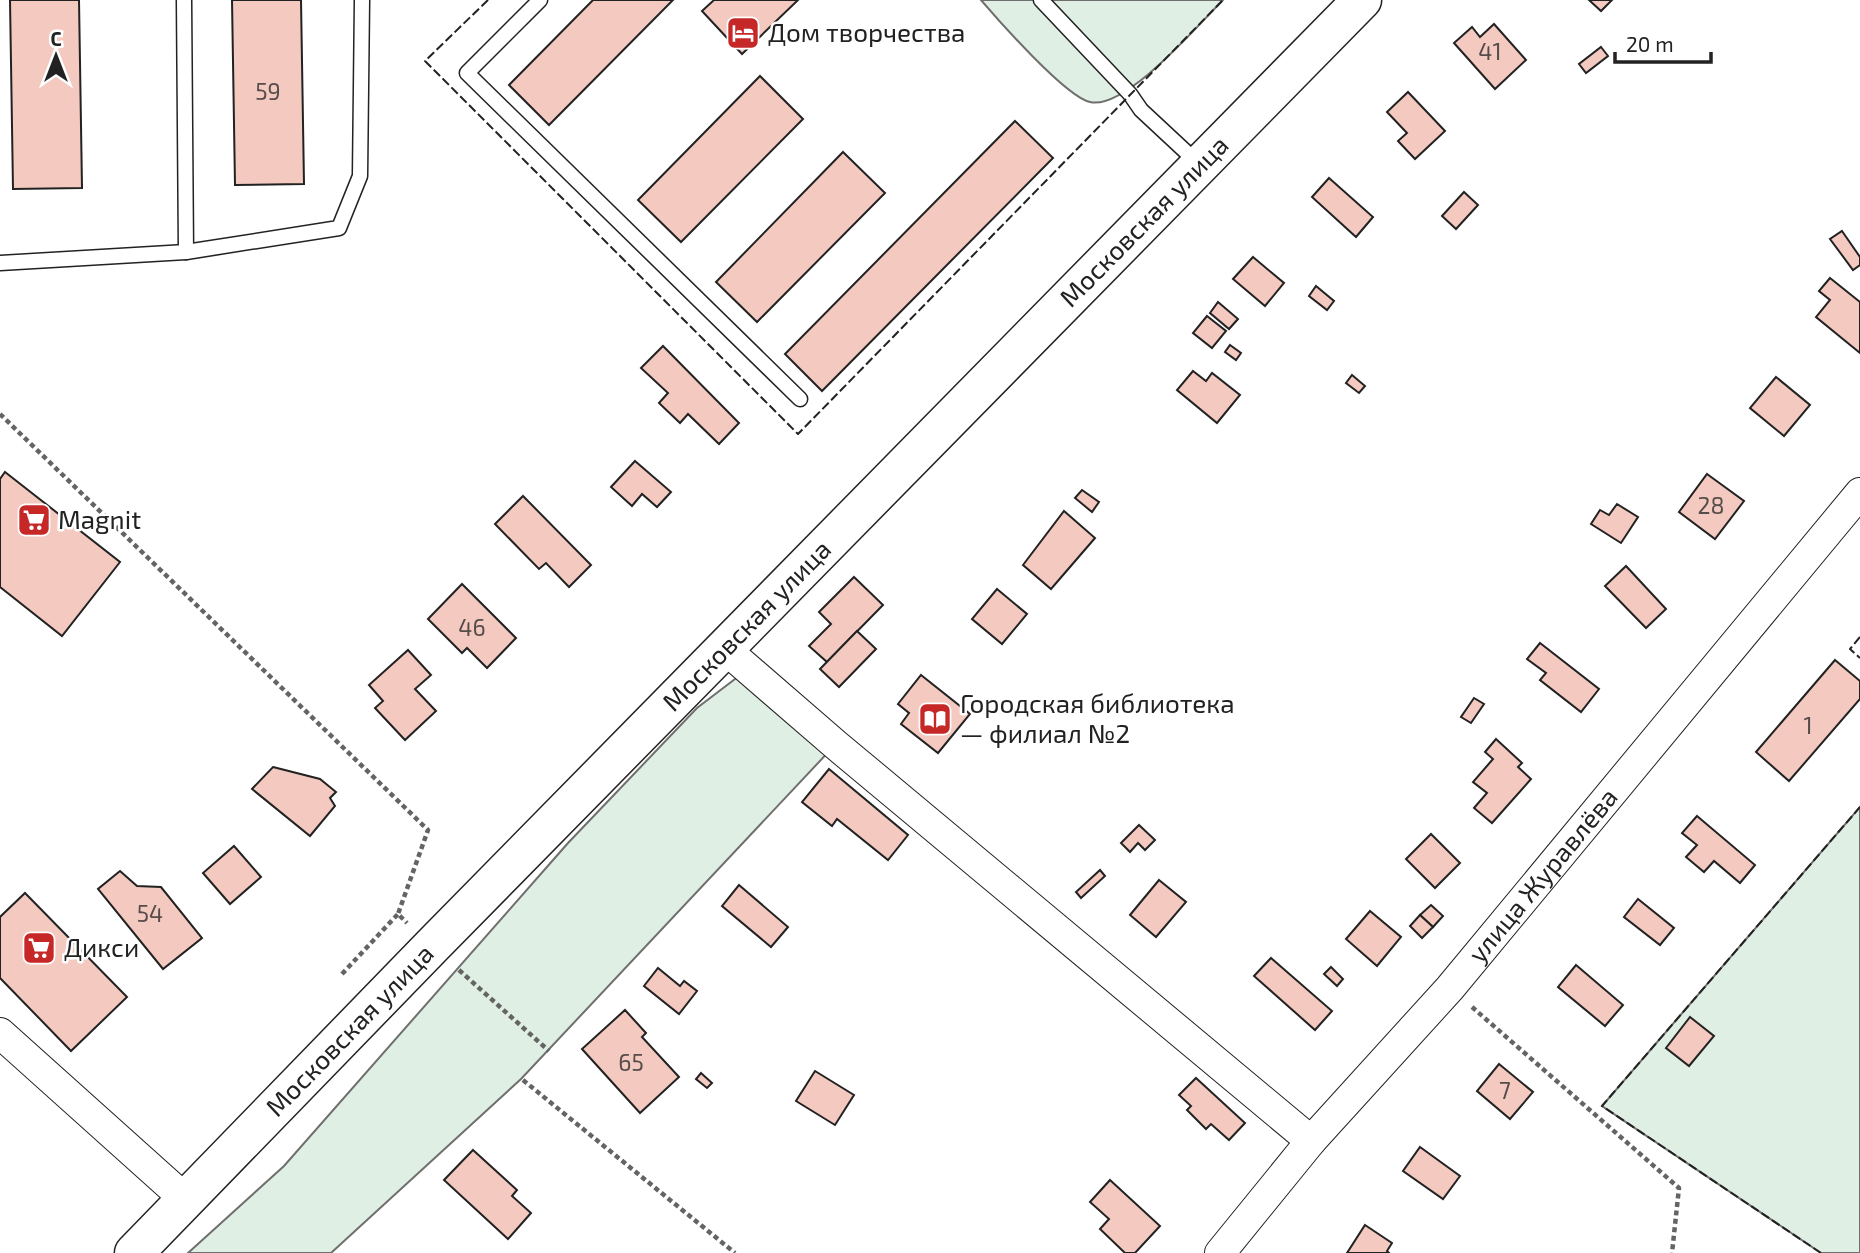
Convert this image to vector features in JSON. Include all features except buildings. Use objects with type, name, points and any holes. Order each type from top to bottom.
[{"type":"main road","name":"Московская улица","points":[[134,1253],[1362,0]]},
{"type":"street","name":"улица Журавлёва","points":[[1220,1253],[1311,1141],[1450,988],[1860,493]]},
{"type":"street","points":[[725,649],[857,763],[1311,1141]]},
{"type":"street","points":[[0,1033],[185,1199]]},
{"type":"lane","points":[[184,0],[186,251]]},
{"type":"lane","points":[[0,263],[186,251],[339,228],[360,176],[362,0]]},
{"type":"lane","points":[[540,0],[467,73],[800,399]]},
{"type":"lane","points":[[1041,0],[1130,94],[1141,110],[1199,164]]},
{"type":"path","points":[[0,414],[428,830],[398,914],[342,974]]},
{"type":"path","points":[[398,914],[408,923]]},
{"type":"path","points":[[454,966],[549,1051]]},
{"type":"path","points":[[1450,988],[1679,1188],[1672,1253]]},
{"type":"path","points":[[523,1080],[735,1253]]},
{"type":"green space","points":[[981,0],[1223,0],[1141,80],[1105,101],[1090,102],[1065,87],[1050,73]]},
{"type":"green space","points":[[739,676],[834,746],[521,1079],[331,1253],[188,1253],[284,1166],[568,843],[697,708]]},
{"type":"green space","points":[[1860,807],[1860,1253],[1821,1253],[1602,1106]]},
{"type":"fence","points":[[488,0],[425,61],[798,434],[1223,0]]},
{"type":"fence","points":[[1860,637],[1850,649],[1860,658]]},
{"type":"fence","points":[[1821,1253],[1602,1106],[1860,807]]},
{"type":"place","name":"Дом творчества","points":[[743,33]]},
{"type":"place","name":"Magnit","points":[[34,520]]},
{"type":"place","name":"Городская библиотека — филиал №2","points":[[935,719]]},
{"type":"place","name":"Дикси","points":[[39,948]]}]
